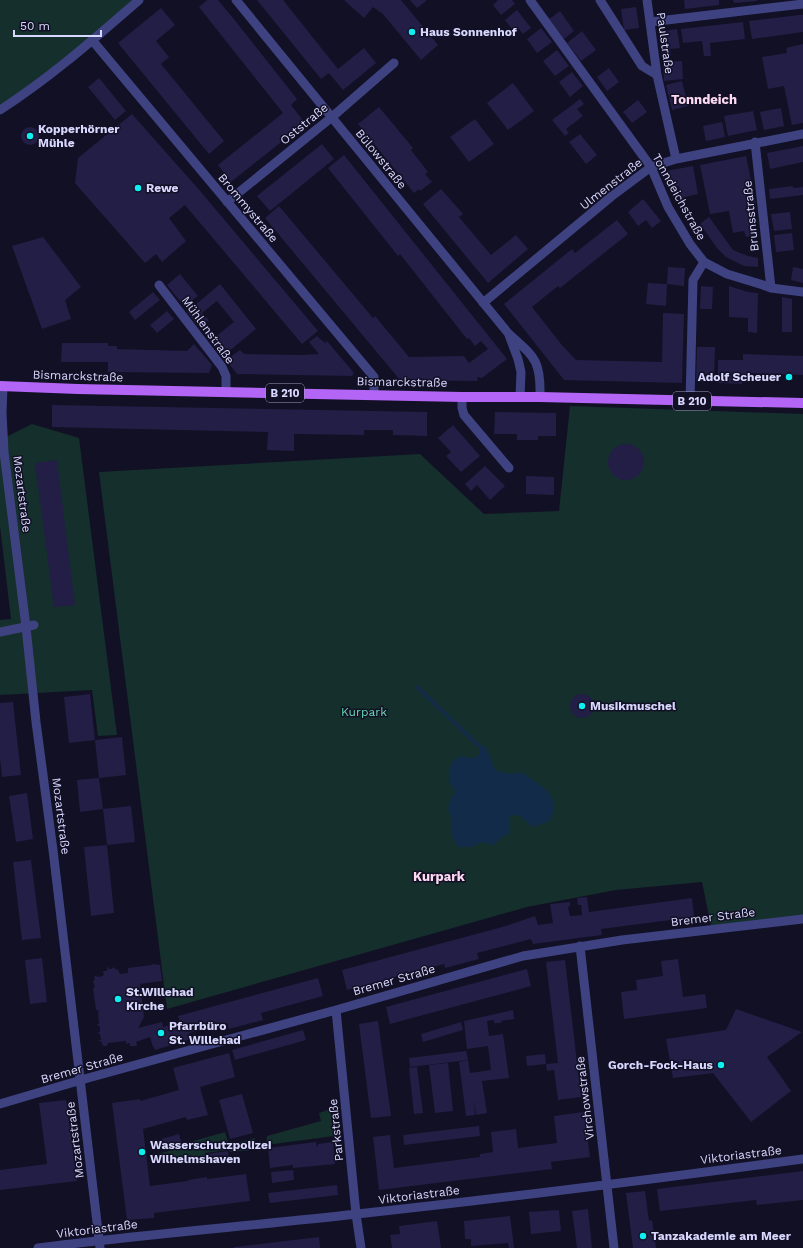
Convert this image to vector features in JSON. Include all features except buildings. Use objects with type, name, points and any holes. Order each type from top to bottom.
[{"type":"main road","name":"Bismarckstraße","points":[[1,386],[78,389],[803,403]]},
{"type":"street","points":[[0,110],[57,70],[138,0]]},
{"type":"street","name":"Bülowstraße","points":[[236,0],[483,303],[508,333],[531,354],[539,371],[540,397]]},
{"type":"street","name":"Tonndeichstraße","points":[[530,0],[651,167],[668,207],[690,244],[704,262],[727,274],[771,288],[803,292]]},
{"type":"street","points":[[600,0],[642,66],[656,75]]},
{"type":"street","name":"Paulstraße","points":[[647,0],[656,75],[676,159]]},
{"type":"street","points":[[650,22],[803,4]]},
{"type":"street","name":"Brommystraße","points":[[92,40],[374,377],[374,395]]},
{"type":"street","name":"Oststraße","points":[[227,202],[332,117],[394,63]]},
{"type":"street","name":"Ulmenstraße","points":[[483,303],[612,196],[651,167],[676,159],[755,142],[803,134]]},
{"type":"street","name":"Brunsstraße","points":[[755,142],[771,288]]},
{"type":"street","points":[[690,401],[693,280],[704,262]]},
{"type":"street","name":"Mühlenstraße","points":[[159,285],[222,367],[226,376],[226,392]]},
{"type":"street","name":"Bülowstraße","points":[[508,333],[518,359],[520,372],[520,397]]},
{"type":"street","name":"Mozartstraße","points":[[1,386],[4,452],[30,626],[36,722],[54,858],[100,1244]]},
{"type":"street","points":[[462,397],[462,408],[464,415],[509,468]]},
{"type":"street","points":[[0,632],[30,626]]},
{"type":"street","name":"Bremer Straße","points":[[0,1104],[523,956],[622,940],[803,919]]},
{"type":"street","name":"Virchowstraße","points":[[580,946],[614,1248]]},
{"type":"street","name":"Parkstraße","points":[[336,1010],[360,1248]]},
{"type":"street","name":"Viktoriastraße","points":[[38,1248],[100,1244],[607,1185],[803,1159]]},
{"type":"green space","points":[[0,0],[133,0],[57,67],[0,106]]},
{"type":"green space","name":"Kurpark","points":[[570,406],[803,414],[803,915],[711,926],[702,882],[616,890],[527,907],[167,1009],[99,472],[420,454],[484,514],[559,511]]},
{"type":"green space","points":[[32,424],[79,438],[117,735],[98,736],[92,690],[0,695],[0,620],[11,619],[0,526],[0,440]]},
{"type":"green space","points":[[330,1109],[334,1136],[266,1145],[267,1136],[321,1121],[319,1113]]},
{"type":"green space","points":[[225,1132],[229,1145],[255,1138],[253,1150],[230,1152],[229,1150],[205,1153],[205,1156],[158,1160],[157,1154],[184,1147],[183,1144]]},
{"type":"water","points":[[483,745],[489,754],[495,770],[507,773],[520,772],[544,788],[552,798],[554,805],[553,812],[550,821],[532,827],[520,816],[510,816],[509,834],[502,837],[494,845],[481,842],[472,847],[458,847],[451,834],[452,822],[448,809],[450,800],[455,792],[449,780],[449,773],[454,760],[463,757],[475,758],[480,754],[479,746]]},
{"type":"waterway","points":[[417,687],[479,746]]},
{"type":"place","name":"Haus Sonnenhof","points":[[412,32]]},
{"type":"place","name":"Kopperhörner Mühle","points":[[30,136]]},
{"type":"place","name":"Rewe","points":[[138,188]]},
{"type":"place","name":"Adolf Scheuer","points":[[789,377]]},
{"type":"place","name":"Musikmuschel","points":[[582,706]]},
{"type":"place","name":"St.Willehad Kirche","points":[[118,999]]},
{"type":"place","name":"Pfarrbüro St. Willehad","points":[[161,1033]]},
{"type":"place","name":"Gorch-Fock-Haus","points":[[721,1065]]},
{"type":"place","name":"Wasserschutzpolizei Wilhelmshaven","points":[[142,1152]]},
{"type":"place","name":"Tanzakademie am Meer","points":[[643,1236]]},
{"type":"district","name":"Tonndeich","points":[[704,99]]},
{"type":"district","name":"Kurpark","points":[[439,876]]}]
